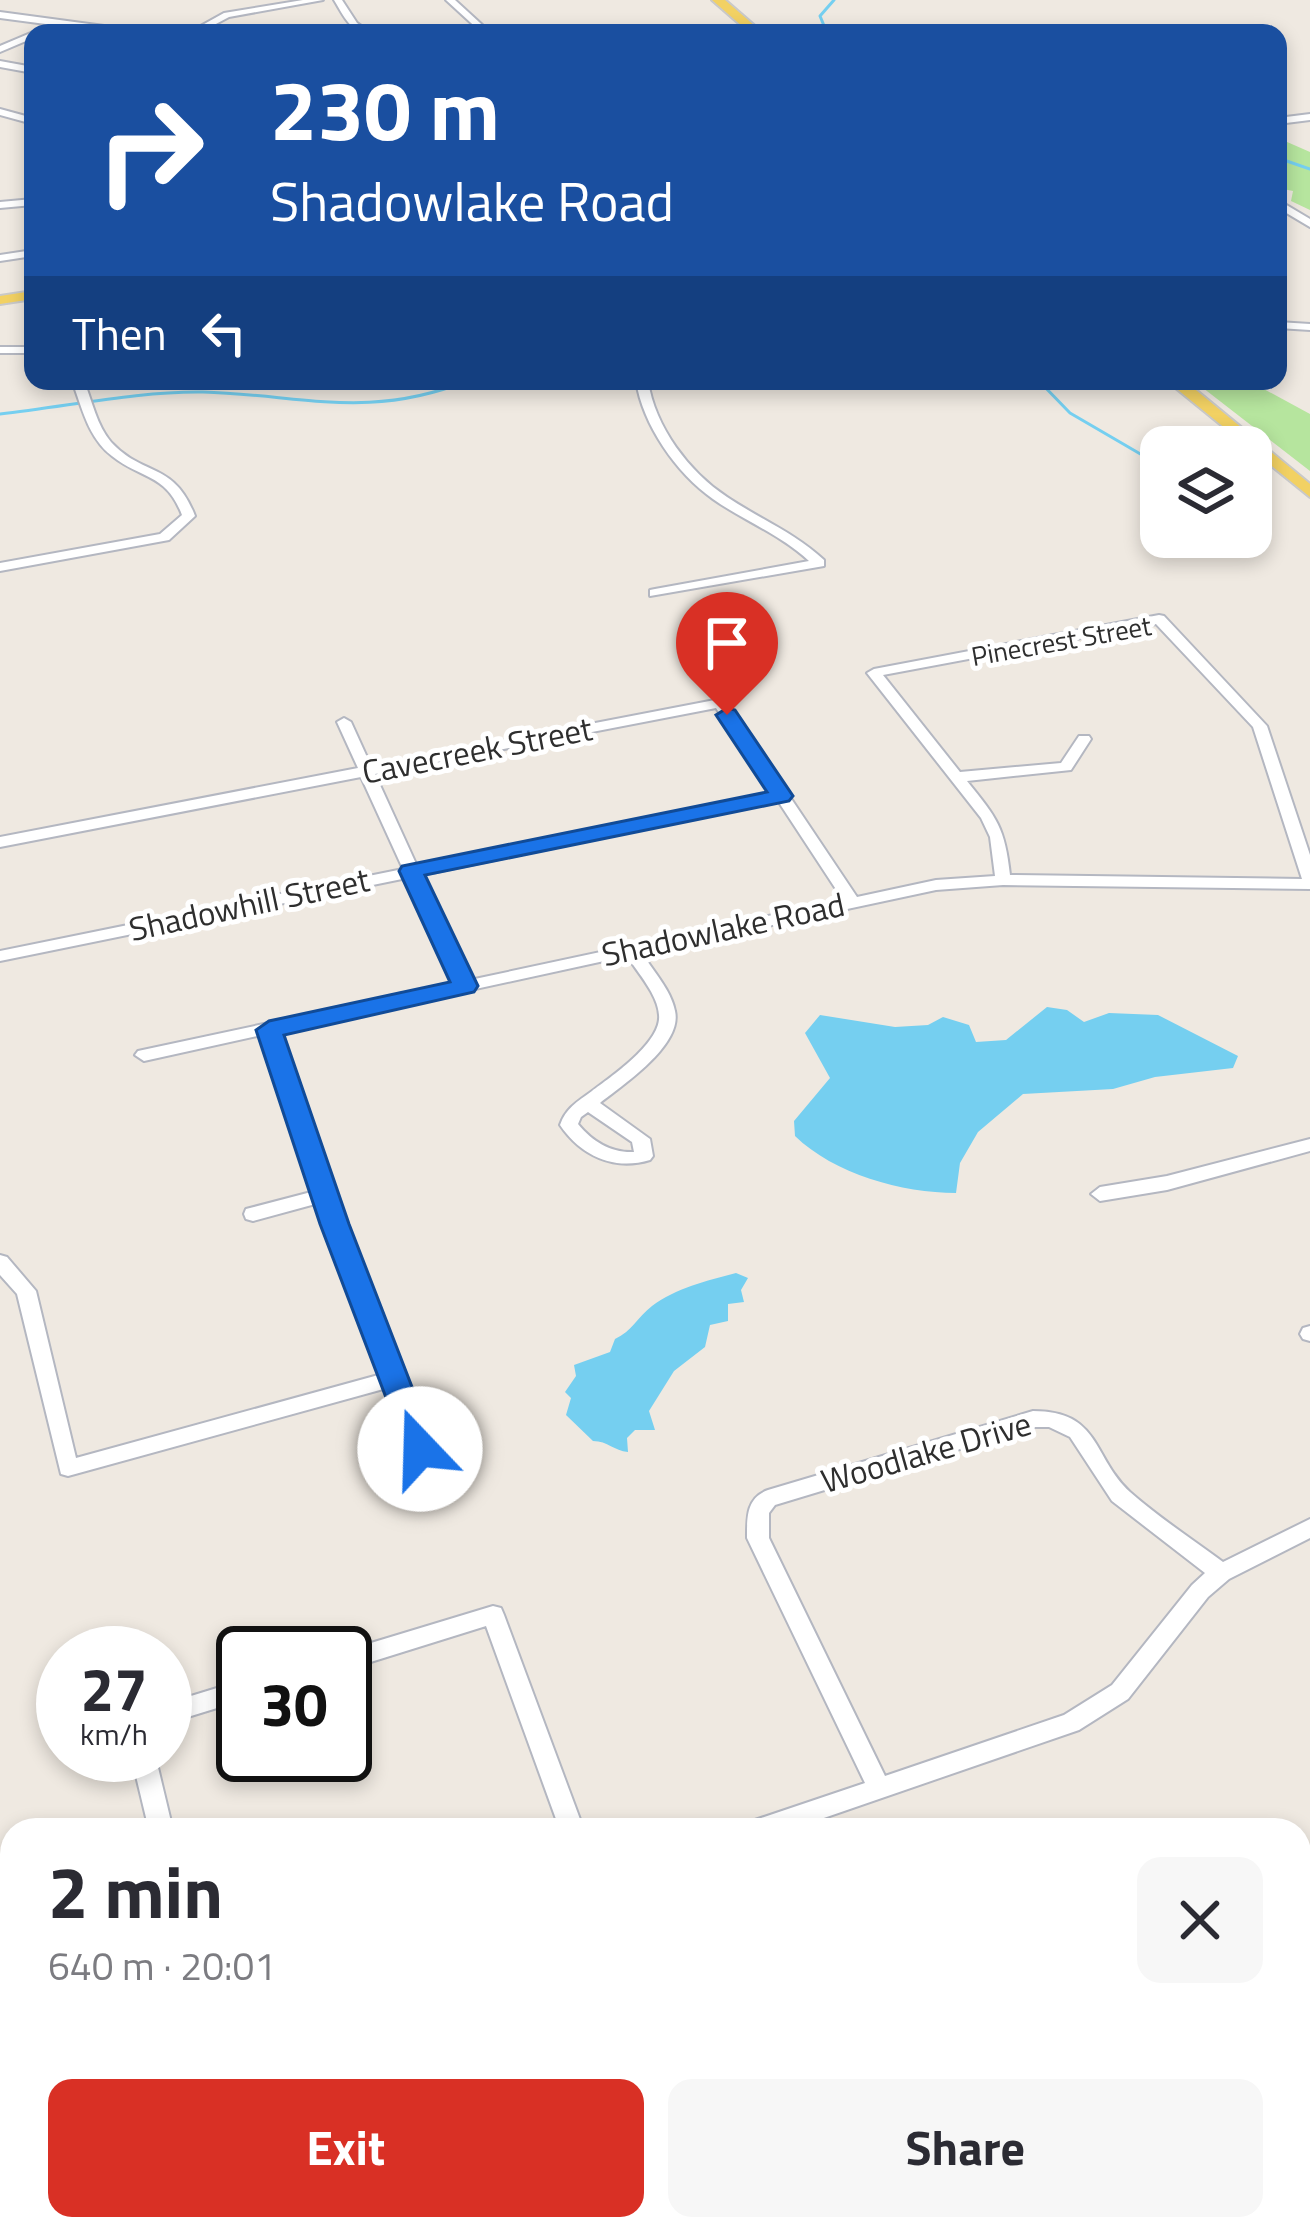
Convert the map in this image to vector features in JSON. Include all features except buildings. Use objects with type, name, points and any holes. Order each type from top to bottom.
[{"type":"main road","points":[[718,0],[746,24]]},
{"type":"main road","points":[[1186,390],[1310,492]]},
{"type":"street","points":[[209,24],[226,15],[319,0]]},
{"type":"street","points":[[450,0],[477,24]]},
{"type":"street","points":[[0,15],[47,24]]},
{"type":"street","points":[[0,567],[164,537],[189,516],[175,486],[105,443],[82,390]]},
{"type":"street","points":[[643,390],[646,412],[712,493],[784,533],[819,563],[656,593]]},
{"type":"street","name":"Pinecrest Street","points":[[958,777],[874,673],[1159,619],[1260,726],[1310,881]]},
{"type":"street","name":"Cavecreek Street","points":[[0,842],[720,703],[852,901]]},
{"type":"street","points":[[344,722],[465,986]]},
{"type":"street","points":[[958,777],[1061,769],[1072,763],[1084,739]]},
{"type":"street","points":[[958,777],[994,828],[1003,880]]},
{"type":"street","name":"Shadowhill Street","points":[[0,956],[781,796]]},
{"type":"street","name":"Shadowlake Road","points":[[144,1055],[935,885],[1003,880],[1310,881]]},
{"type":"street","points":[[587,1103],[656,1047],[668,1028],[668,1012],[631,949]]},
{"type":"street","points":[[269,1030],[420,1449]]},
{"type":"street","points":[[1100,1194],[1167,1183],[1310,1145]]},
{"type":"street","points":[[253,1214],[325,1195]]},
{"type":"street","points":[[0,1262],[26,1291],[68,1468],[393,1379]]},
{"type":"street","name":"Woodlake Drive","points":[[880,1789],[758,1538],[758,1510],[783,1492],[1033,1419],[1051,1419],[1077,1431],[1108,1484],[1138,1514],[1221,1573]]},
{"type":"street","points":[[793,1818],[1028,1742],[1096,1709],[1141,1671],[1174,1622],[1221,1573],[1310,1528]]},
{"type":"street","points":[[372,1652],[493,1615],[568,1818]]},
{"type":"street","points":[[149,1782],[158,1818]]},
{"type":"green space","points":[[1287,142],[1310,152],[1310,210],[1291,201],[1293,191],[1287,190]]},
{"type":"green space","points":[[1206,390],[1266,390],[1310,414],[1310,471],[1272,442],[1272,426],[1252,426]]},
{"type":"water","points":[[1047,1007],[1067,1010],[1084,1022],[1109,1013],[1158,1015],[1238,1056],[1233,1068],[1155,1077],[1113,1089],[1023,1094],[978,1132],[960,1163],[956,1193],[870,1179],[829,1161],[795,1136],[794,1121],[830,1078],[805,1033],[820,1015],[895,1027],[928,1025],[943,1017],[969,1025],[976,1042],[1006,1040]]},
{"type":"water","points":[[736,1273],[748,1278],[741,1290],[744,1302],[728,1304],[728,1321],[710,1325],[705,1347],[674,1371],[649,1411],[655,1430],[635,1430],[627,1438],[628,1452],[593,1441],[566,1415],[571,1398],[565,1392],[576,1376],[574,1365],[610,1352],[615,1339],[661,1300]]},
{"type":"waterway","points":[[823,24],[820,16],[834,0]]},
{"type":"waterway","points":[[1287,161],[1310,169]]},
{"type":"waterway","points":[[0,414],[178,392],[366,402],[440,390]]},
{"type":"waterway","points":[[1048,390],[1070,413],[1140,454]]},
{"type":"route","points":[[420,1449],[334,1224],[269,1030],[465,986],[411,871],[781,796],[727,715]]}]
